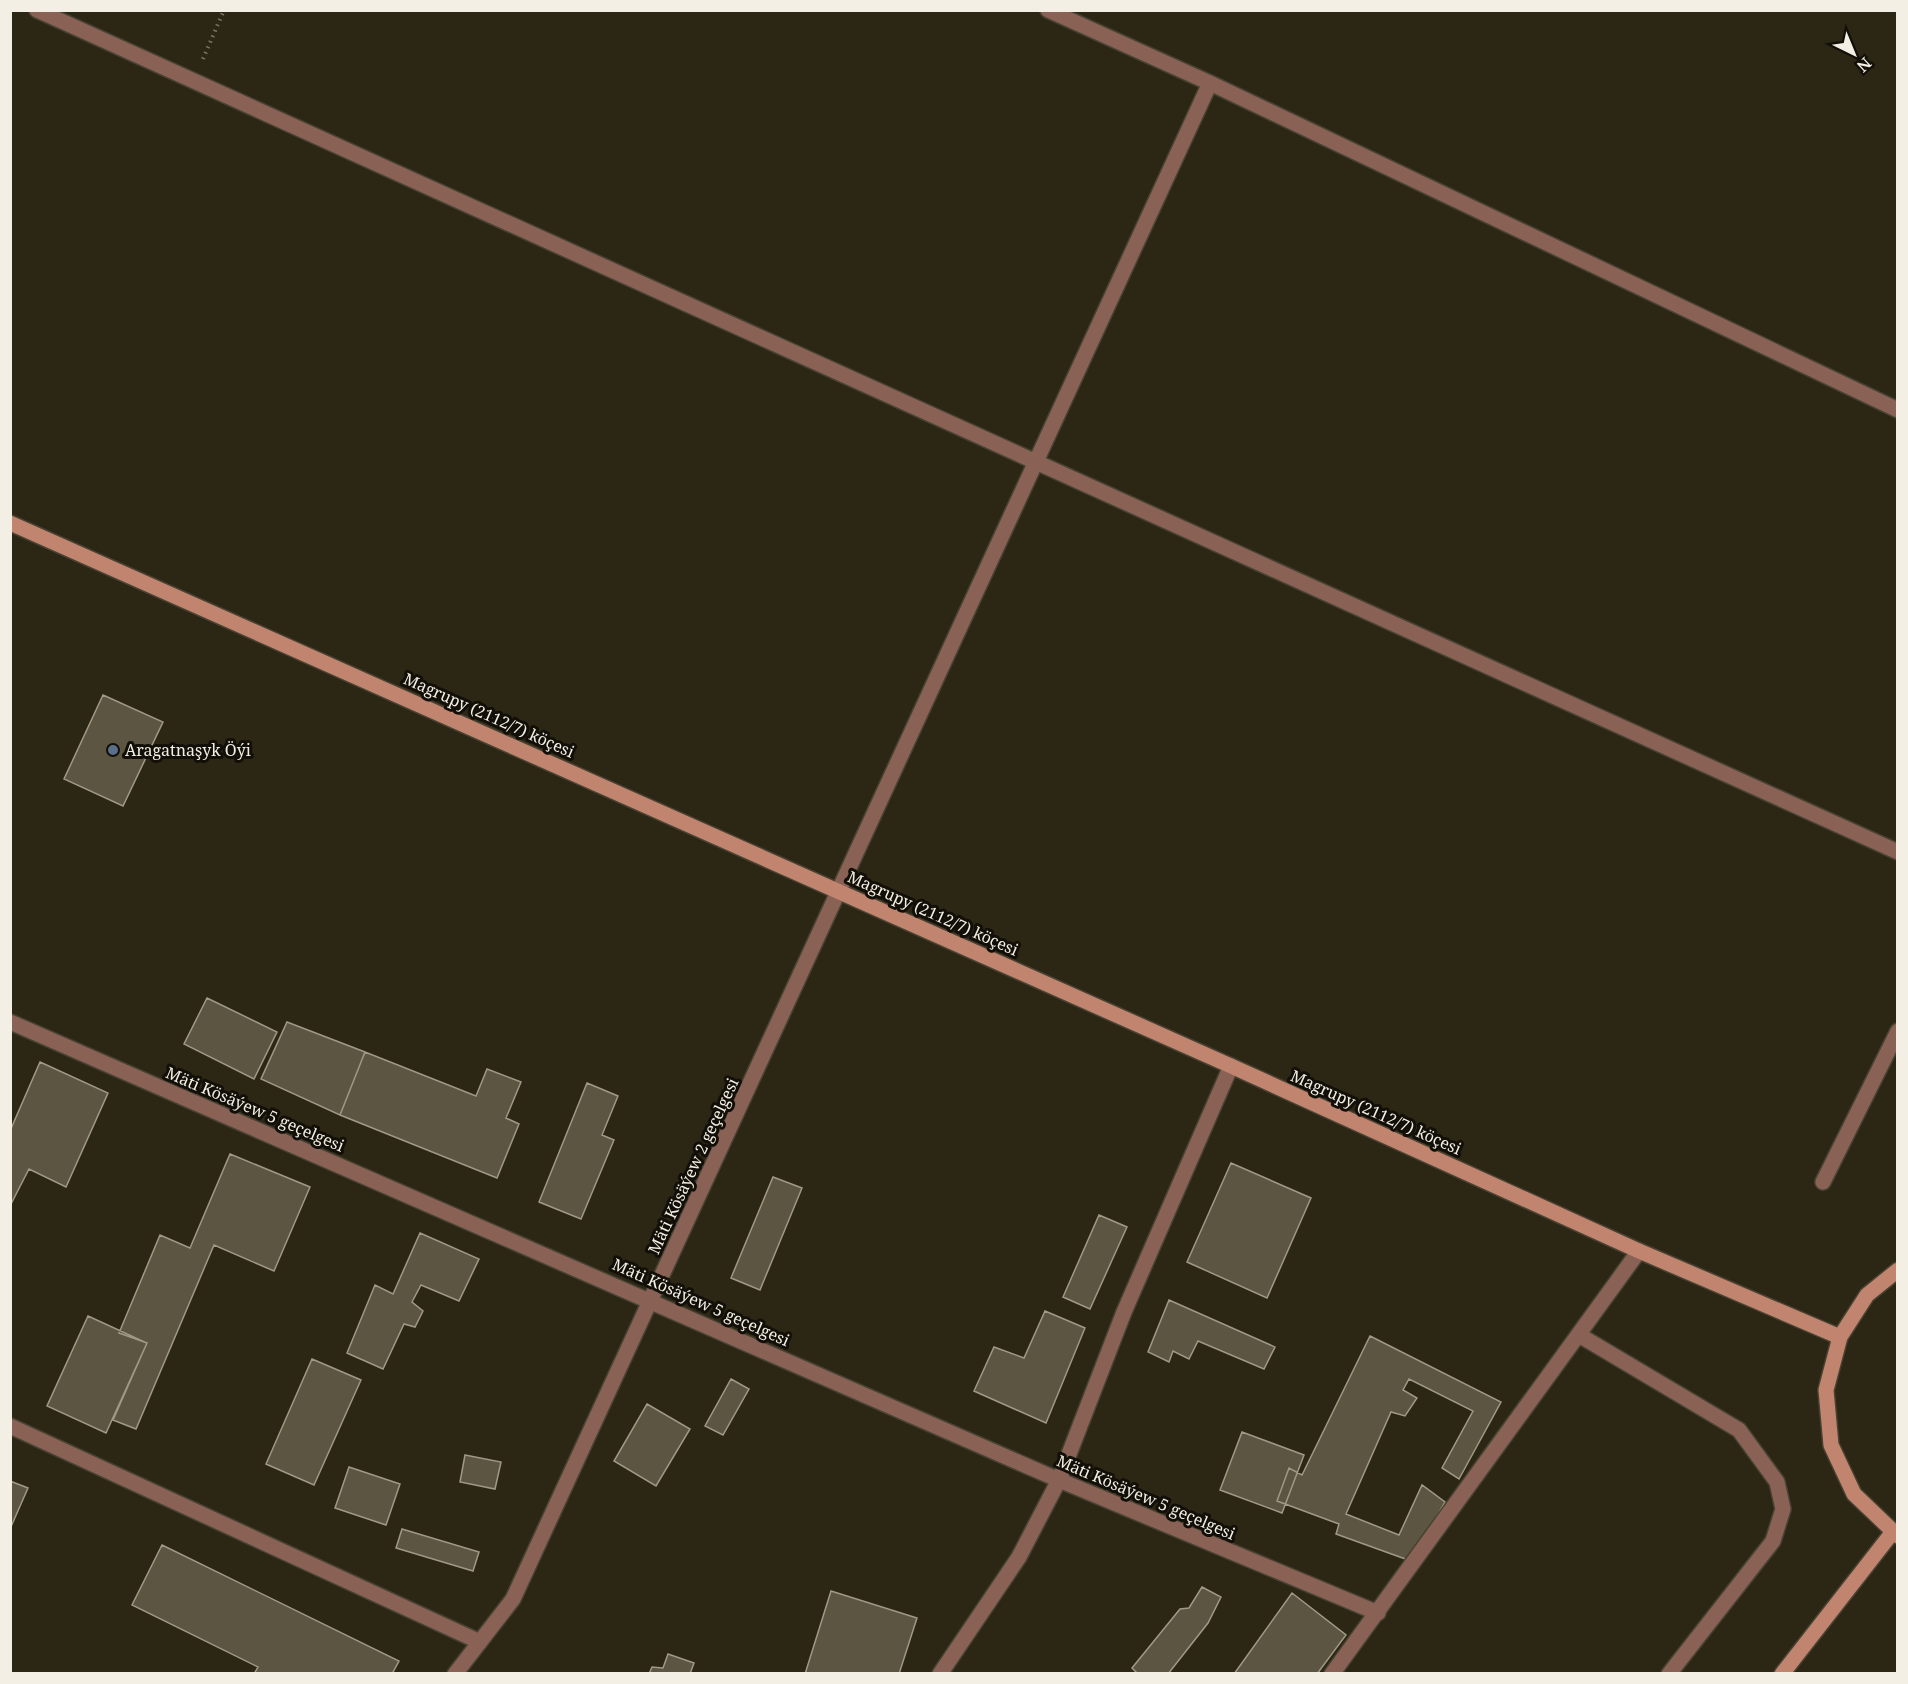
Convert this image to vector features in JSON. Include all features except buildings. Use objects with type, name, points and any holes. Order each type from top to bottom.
[{"type":"street","points":[[37,10],[1898,852]]},
{"type":"street","points":[[1048,10],[1210,83],[1898,411]]},
{"type":"street","name":"Mäti Kösäýew 2 geçelgesi","points":[[455,1674],[513,1599],[1210,83]]},
{"type":"street","name":"Magrupy (2112/7) köçesi","points":[[10,523],[1231,1066],[1639,1251],[1840,1337]]},
{"type":"street","name":"Mäti Kösäýew 5 geçelgesi","points":[[10,1022],[1059,1479],[1378,1614]]},
{"type":"street","points":[[1823,1182],[1898,1031]]},
{"type":"street","points":[[940,1674],[1019,1557],[1059,1479],[1124,1312],[1231,1066]]},
{"type":"street","points":[[1332,1674],[1378,1614],[1639,1251]]},
{"type":"street","points":[[1782,1674],[1895,1534],[1854,1494],[1831,1445],[1826,1390],[1840,1337],[1867,1295],[1898,1270]]},
{"type":"street","points":[[1579,1335],[1739,1430],[1777,1482],[1784,1509],[1773,1542],[1668,1674]]},
{"type":"street","points":[[10,1426],[480,1642]]},
{"type":"path","points":[[193,81],[224,10]]},
{"type":"place","name":"Aragatnaşyk Öýi","points":[[113,750]]}]
